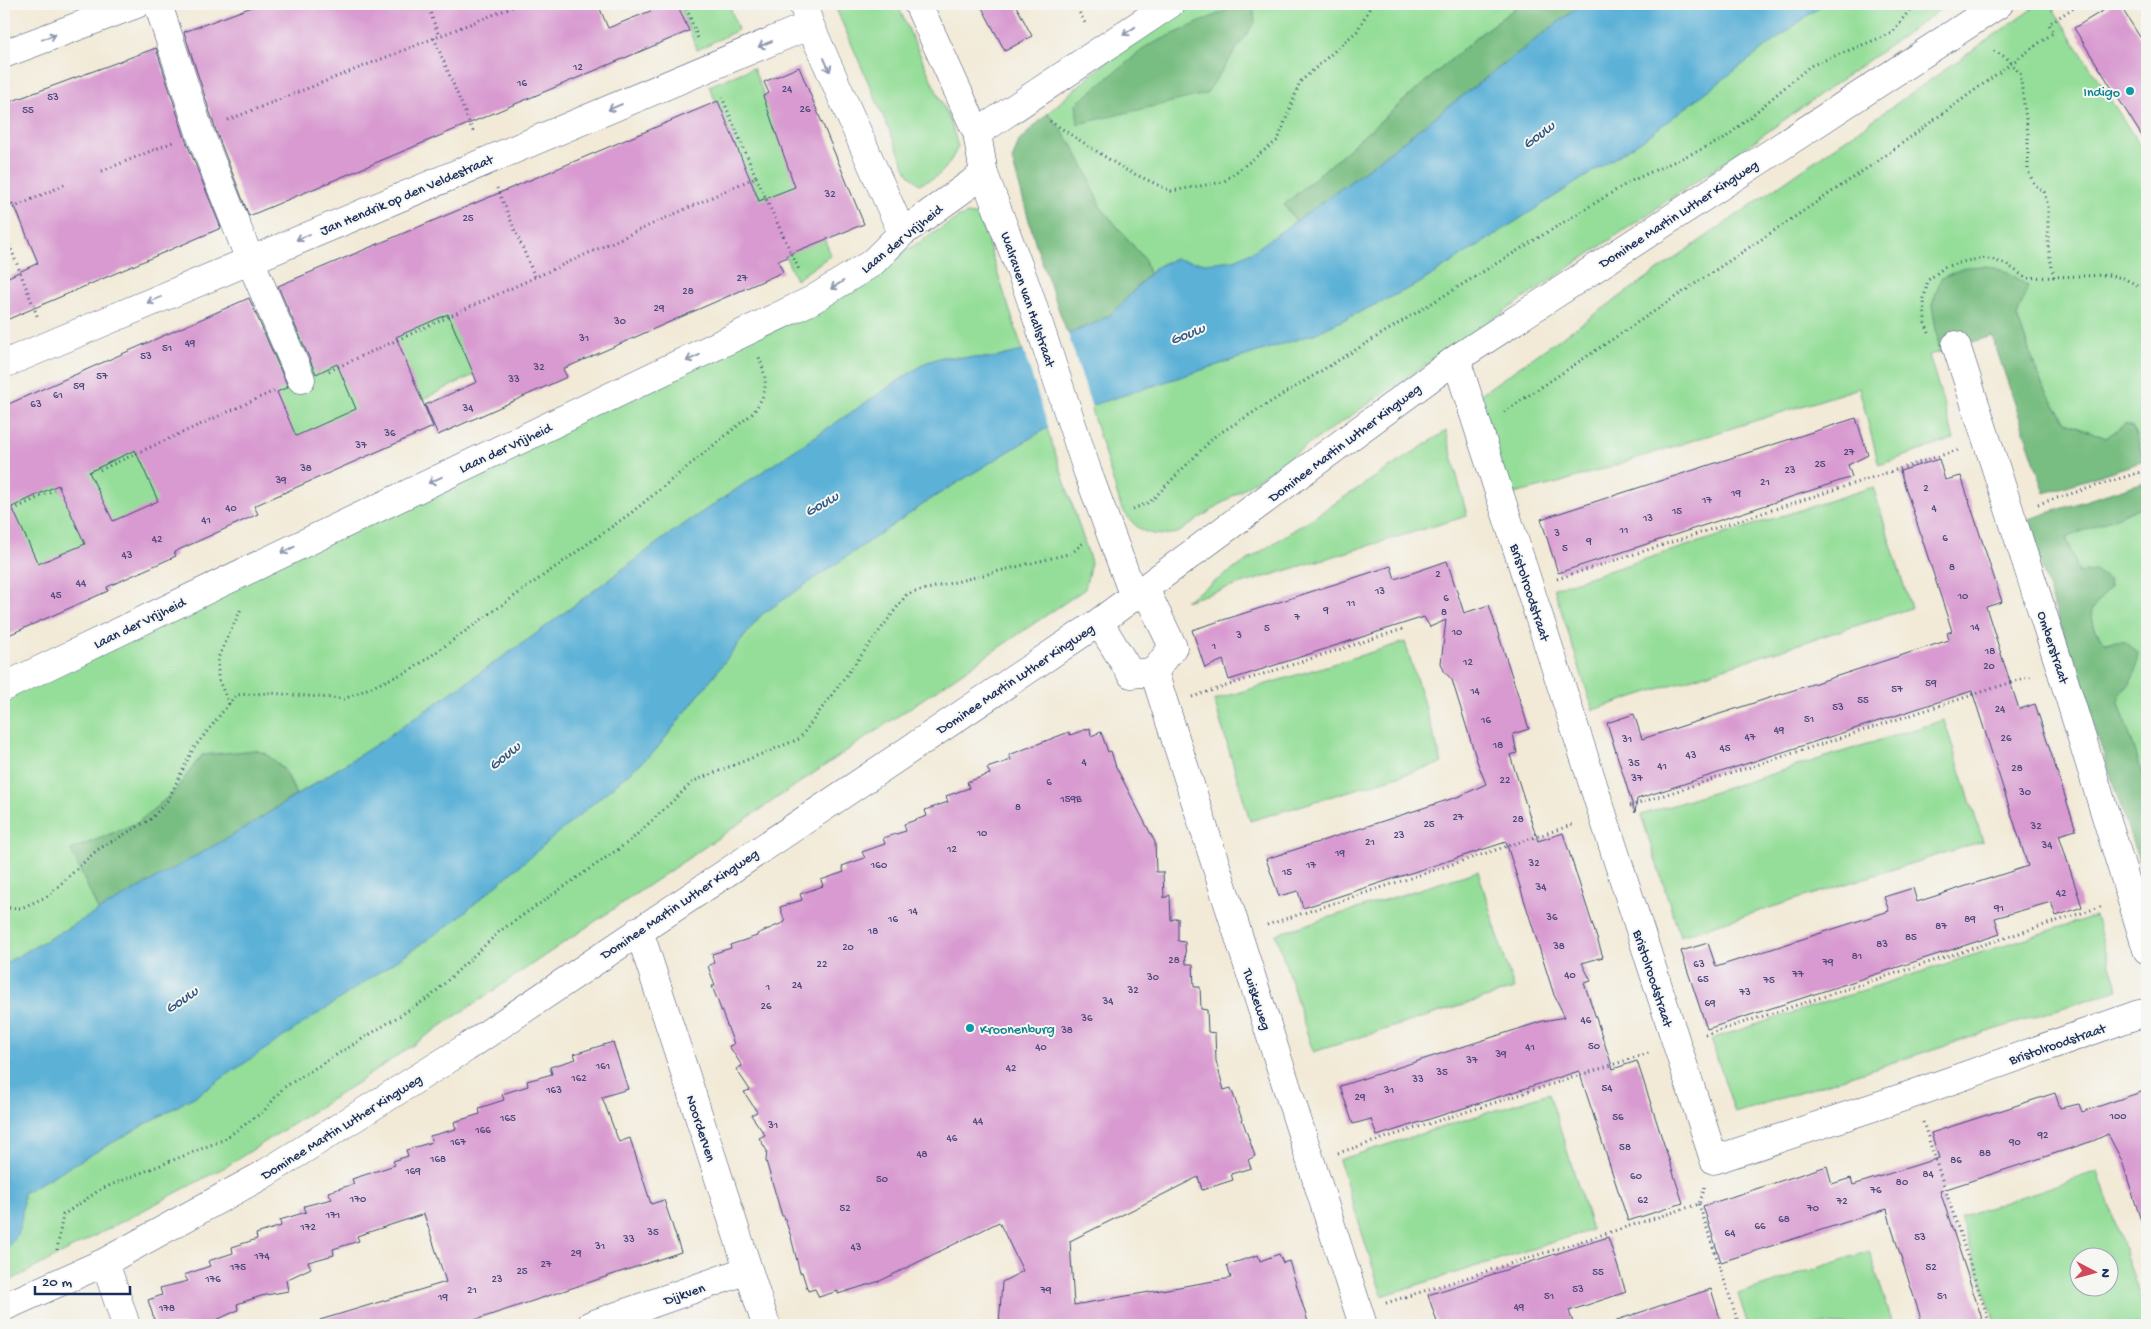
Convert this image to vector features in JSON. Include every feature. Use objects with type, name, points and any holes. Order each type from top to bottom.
[{"type":"street","points":[[4,54],[137,4]]},
{"type":"street","points":[[158,4],[200,132],[250,260],[301,379]]},
{"type":"street","name":"Walraven van Hallstraat","points":[[918,4],[977,133],[984,174],[1028,291],[1105,522],[1140,593],[1173,647],[1154,672]]},
{"type":"street","points":[[977,133],[1170,4]]},
{"type":"street","name":"Dominee Martin Luther Kingweg","points":[[4,1307],[105,1262],[262,1176],[466,1048],[1099,622],[1456,359],[1999,4]]},
{"type":"street","points":[[806,14],[902,232]]},
{"type":"street","name":"Jan Hendrik op den Veldestraat","points":[[4,364],[710,67],[806,14]]},
{"type":"street","name":"Laan der Vrijheid","points":[[4,687],[751,331],[812,300],[872,263],[902,232],[984,174]]},
{"type":"street","name":"Omberstraat","points":[[1956,345],[2060,667],[2132,896],[2147,950]]},
{"type":"street","name":"Bristolroodstraat","points":[[1456,359],[1675,1045],[1714,1160],[1913,1094],[2139,1014],[2147,1015]]},
{"type":"street","points":[[1099,622],[1131,674],[1154,672]]},
{"type":"street","name":"Twiskeweg","points":[[1154,672],[1361,1318]]},
{"type":"street","name":"Noorderven","points":[[639,930],[766,1325]]},
{"type":"street","points":[[105,1262],[126,1325]]},
{"type":"street","name":"Dijkven","points":[[591,1325],[748,1270]]},
{"type":"path","points":[[427,4],[439,36]]},
{"type":"path","points":[[102,171],[520,4]]},
{"type":"path","points":[[685,4],[756,177],[812,300]]},
{"type":"path","points":[[1022,102],[1124,169],[1172,192],[1223,182],[1278,140],[1300,82],[1357,31],[1372,4]]},
{"type":"path","points":[[52,1285],[64,1214],[100,1189],[223,1140],[264,1111],[283,1088],[430,997],[500,930],[630,841],[694,781],[799,738],[907,594],[1072,553],[1105,522],[1150,502],[1215,436],[1630,181],[1724,140],[1810,66],[1892,34],[1914,4]]},
{"type":"path","points":[[1499,415],[1875,163],[2053,33],[2049,24],[2079,4]]},
{"type":"path","points":[[2142,4],[2147,11]]},
{"type":"path","points":[[434,38],[535,277]]},
{"type":"path","points":[[1994,51],[2007,58],[2020,74],[2028,134],[2028,171],[2034,184],[2044,192],[2048,206],[2048,246],[2054,278]]},
{"type":"path","points":[[100,470],[301,379],[328,371],[756,177]]},
{"type":"path","points":[[4,212],[66,184]]},
{"type":"path","points":[[4,231],[49,344]]},
{"type":"path","points":[[1930,337],[1925,323],[1924,298],[1928,280],[1945,267],[1966,261],[1985,258],[2006,264],[2026,278],[2108,275],[2123,278],[2139,286],[2147,282]]},
{"type":"path","points":[[4,908],[21,908],[48,896],[97,850],[150,818],[168,800],[193,749],[236,696],[270,693],[344,699],[411,670],[622,519],[753,413],[764,398],[765,374],[751,331]]},
{"type":"path","points":[[1529,588],[1987,440]]},
{"type":"path","points":[[2010,513],[2147,470]]},
{"type":"path","points":[[4,514],[54,490]]},
{"type":"path","points":[[229,704],[218,678],[218,658],[242,608],[244,584],[241,573]]},
{"type":"path","points":[[1165,706],[1403,629]]},
{"type":"path","points":[[1237,935],[2060,667]]},
{"type":"path","points":[[1310,1162],[2132,896]]},
{"type":"path","points":[[1913,1094],[1990,1325]]},
{"type":"path","points":[[1714,1160],[1699,1204],[1739,1325]]},
{"type":"path","points":[[1361,1318],[1699,1204]]},
{"type":"green space","points":[[679,4],[729,4],[738,30],[697,50]]},
{"type":"green space","points":[[834,4],[897,4],[951,123],[958,147],[947,166],[939,175],[919,184],[908,173]]},
{"type":"green space","points":[[1193,4],[1521,4],[1484,31],[1284,205],[1296,221],[1266,243],[1250,254],[1234,260],[1210,263],[1168,261],[1149,274],[1145,260],[1100,206],[1087,173],[1072,145],[1048,113],[1120,49]]},
{"type":"green space","points":[[1240,4],[1253,4],[1255,22],[1206,94],[1078,124],[1076,104],[1147,46]]},
{"type":"green space","points":[[1521,4],[1582,4],[1346,185],[1296,221],[1284,205],[1484,31]]},
{"type":"green space","points":[[1823,4],[1948,4],[1732,157],[1178,533],[1151,534],[1138,528],[1127,516],[1121,507],[1090,406],[1314,334],[1418,284],[1644,139]]},
{"type":"green space","points":[[2039,4],[2050,4],[2147,157],[2147,460],[2144,461],[2133,427],[2125,424],[2106,438],[2066,422],[2042,385],[2017,317],[1932,305],[1940,352],[1929,355],[1954,439],[1879,465],[1859,388],[1558,483],[1510,495],[1475,398]]},
{"type":"green space","points":[[753,68],[831,255],[796,280],[749,175],[721,186],[711,262],[4,597],[4,452],[287,325],[732,139],[709,86]]},
{"type":"green space","points":[[1048,113],[1072,145],[1087,173],[1100,206],[1145,260],[1149,274],[1112,314],[1091,325],[1067,333],[1036,245],[1012,160],[1019,141]]},
{"type":"green space","points":[[968,214],[979,216],[1023,351],[994,358],[942,357],[925,363],[671,533],[533,636],[377,744],[296,795],[286,771],[265,753],[202,755],[174,792],[137,823],[71,850],[99,912],[4,964],[4,694],[852,285],[959,217]]},
{"type":"green space","points":[[1987,266],[2008,272],[2028,286],[2017,317],[2042,385],[2066,422],[2106,438],[2125,424],[2133,428],[2144,461],[2045,493],[1992,336],[1940,352],[1932,305],[1941,278],[1966,267]]},
{"type":"green space","points":[[1047,428],[1091,562],[1085,589],[357,1083],[227,1166],[4,1284],[4,1249],[18,1232],[22,1209],[22,1193],[199,1094],[655,751],[761,615],[934,497]]},
{"type":"green space","points":[[1446,431],[1467,516],[1185,601]]},
{"type":"green space","points":[[2147,481],[2147,507],[2128,512],[2066,538],[2079,573],[2096,571],[2109,580],[2110,586],[2091,611],[2097,632],[2105,642],[2126,642],[2138,653],[2134,675],[2130,683],[2121,692],[2119,703],[2147,787],[2147,886],[2026,520]]},
{"type":"green space","points":[[1873,487],[1911,608],[1593,710],[1554,588]]},
{"type":"green space","points":[[2147,507],[2147,787],[2119,703],[2121,692],[2131,684],[2117,641],[2105,642],[2102,639],[2095,628],[2091,611],[2110,586],[2109,580],[2087,572],[2079,573],[2066,537],[2128,512]]},
{"type":"green space","points":[[1405,642],[1442,763],[1250,821],[1214,700]]},
{"type":"green space","points":[[1944,720],[1983,841],[1680,936],[1641,815]]},
{"type":"green space","points":[[256,750],[271,758],[282,768],[296,795],[245,828],[99,912],[71,850],[137,823],[174,792],[202,755]]},
{"type":"green space","points":[[1478,871],[1514,989],[1313,1052],[1276,934]]},
{"type":"green space","points":[[2095,916],[2118,990],[1735,1113],[1711,1039]]},
{"type":"green space","points":[[1549,1093],[1592,1230],[1382,1296],[1339,1160]]},
{"type":"green space","points":[[2098,1171],[2147,1318],[2147,1325],[1996,1325],[1960,1217]]},
{"type":"green space","points":[[1869,1251],[1893,1325],[1748,1325],[1738,1294]]},
{"type":"water","name":"Gouw","points":[[1582,4],[1823,4],[1644,139],[1418,284],[1314,334],[1090,406],[1055,420],[1047,428],[934,497],[761,615],[655,751],[452,923],[199,1094],[23,1193],[22,1217],[18,1232],[4,1249],[4,964],[245,828],[377,744],[533,636],[671,533],[925,363],[942,357],[994,358],[1023,351],[1091,325],[1112,314],[1156,267],[1175,259],[1204,263],[1235,260],[1255,250],[1346,185]]},
{"type":"pier","points":[[1067,331],[1092,408],[1056,422],[1049,429],[1023,349]]},
{"type":"building","points":[[260,4],[598,4],[608,28],[668,4],[677,4],[689,31],[249,216],[216,131],[184,32]]},
{"type":"building","points":[[980,4],[1015,4],[1032,36],[1005,51]]},
{"type":"building","name":"Indigo","points":[[2114,4],[2119,4],[2140,37],[2147,34],[2147,144],[2074,28]]},
{"type":"building","points":[[156,48],[186,141],[221,228],[4,321],[4,279],[38,263],[14,204],[4,208],[4,104]]},
{"type":"building","points":[[799,67],[864,224],[787,255],[788,257],[778,261],[783,272],[563,369],[567,377],[438,435],[425,405],[477,382],[448,314],[396,337],[433,427],[254,506],[258,514],[174,552],[176,556],[107,587],[108,591],[4,637],[4,406],[249,298],[288,387],[277,392],[296,436],[356,409],[337,364],[316,374],[278,286],[718,101],[759,201],[795,187],[763,96],[769,93],[764,82]],"holes":[[[135,450],[158,501],[113,521],[89,472]],[[58,485],[85,544],[38,564],[12,507]]]},
{"type":"building","points":[[1856,418],[1868,455],[1848,465],[1852,477],[1558,573],[1541,519]]},
{"type":"building","points":[[1939,459],[1945,480],[1961,476],[2002,602],[1986,607],[2001,654],[2019,709],[2035,704],[2076,830],[2059,835],[2082,907],[2056,916],[2051,902],[1995,918],[2000,934],[1707,1029],[1681,951],[1708,943],[1716,967],[1889,911],[1884,897],[1913,888],[1917,902],[2028,866],[1972,691],[1637,799],[1635,813],[1607,723],[1634,714],[1642,739],[1949,640],[1947,633],[1952,631],[1900,471]]},
{"type":"building","points":[[1447,561],[1464,613],[1489,605],[1529,729],[1513,734],[1517,753],[1510,755],[1531,820],[1538,841],[1563,833],[1603,957],[1582,963],[1591,981],[1584,983],[1613,1069],[1637,1061],[1683,1203],[1628,1221],[1579,1071],[1377,1136],[1371,1119],[1353,1124],[1340,1086],[1543,1021],[1565,1017],[1554,995],[1506,842],[1303,908],[1298,891],[1279,896],[1266,859],[1460,796],[1486,784],[1452,680],[1444,671],[1441,663],[1446,620],[1430,627],[1424,617],[1229,680],[1223,660],[1205,668],[1192,630],[1391,566],[1395,579]]},
{"type":"building","name":"Kroonenburg","points":[[1090,728],[1091,736],[1101,732],[1108,752],[1111,751],[1116,767],[1155,842],[1156,872],[1163,872],[1164,898],[1170,895],[1171,920],[1178,918],[1178,941],[1185,942],[1186,964],[1193,964],[1194,987],[1200,987],[1201,1009],[1207,1010],[1208,1032],[1215,1033],[1216,1061],[1224,1090],[1231,1088],[1255,1156],[1248,1160],[1251,1168],[1231,1174],[1233,1180],[1202,1190],[1198,1177],[1070,1241],[1074,1305],[1231,1278],[1227,1265],[1258,1255],[1260,1261],[1279,1254],[1283,1263],[1289,1261],[1309,1325],[999,1325],[1002,1282],[1023,1271],[999,1222],[880,1281],[838,1294],[838,1291],[819,1297],[815,1289],[808,1291],[802,1272],[800,1273],[791,1237],[784,1216],[782,1216],[766,1161],[767,1151],[759,1138],[765,1135],[751,1115],[757,1112],[744,1092],[750,1090],[736,1069],[742,1066],[729,1046],[734,1044],[712,986],[715,986],[708,966],[714,963],[712,954],[731,948],[730,945],[757,936],[757,934],[785,922],[780,907],[802,900],[800,894],[823,886],[821,880],[844,872],[842,866],[865,858],[862,852],[885,844],[883,838],[906,831],[904,824],[927,816],[925,810],[948,802],[946,796],[969,788],[967,782],[990,774],[987,768],[1011,760],[1009,755],[1069,732],[1070,735]]},
{"type":"building","points":[[613,1042],[628,1089],[602,1097],[619,1142],[630,1138],[651,1204],[664,1200],[681,1252],[460,1325],[321,1325],[320,1320],[446,1282],[424,1214],[357,1236],[359,1241],[333,1249],[334,1255],[308,1262],[311,1268],[286,1280],[288,1291],[261,1296],[237,1304],[238,1310],[206,1325],[156,1325],[148,1300],[162,1295],[160,1288],[188,1281],[184,1275],[210,1266],[208,1261],[233,1253],[232,1247],[257,1239],[256,1234],[281,1226],[280,1220],[306,1212],[304,1206],[332,1199],[328,1192],[354,1184],[352,1179],[395,1165],[393,1161],[408,1156],[406,1150],[432,1142],[430,1136],[456,1129],[454,1122],[480,1114],[479,1108],[504,1100],[502,1094],[528,1086],[527,1081],[552,1074],[550,1067],[576,1059],[574,1054]]},
{"type":"building","points":[[2147,1090],[2147,1223],[2142,1224],[2122,1161],[2108,1134],[2093,1141],[1940,1191],[1984,1325],[1923,1325],[1887,1209],[1721,1262],[1703,1206],[1827,1166],[1832,1184],[1851,1178],[1853,1185],[1939,1158],[1931,1133],[2055,1093],[2060,1108],[2079,1104],[2082,1112]]},
{"type":"building","points":[[1608,1237],[1626,1292],[1569,1311],[1574,1325],[1438,1325],[1428,1295]]},
{"type":"building","points":[[1711,1289],[1722,1325],[1618,1325],[1617,1320]]},
{"type":"place","name":"Indigo","points":[[2130,91]]},
{"type":"place","name":"Kroonenburg","points":[[970,1028]]}]
